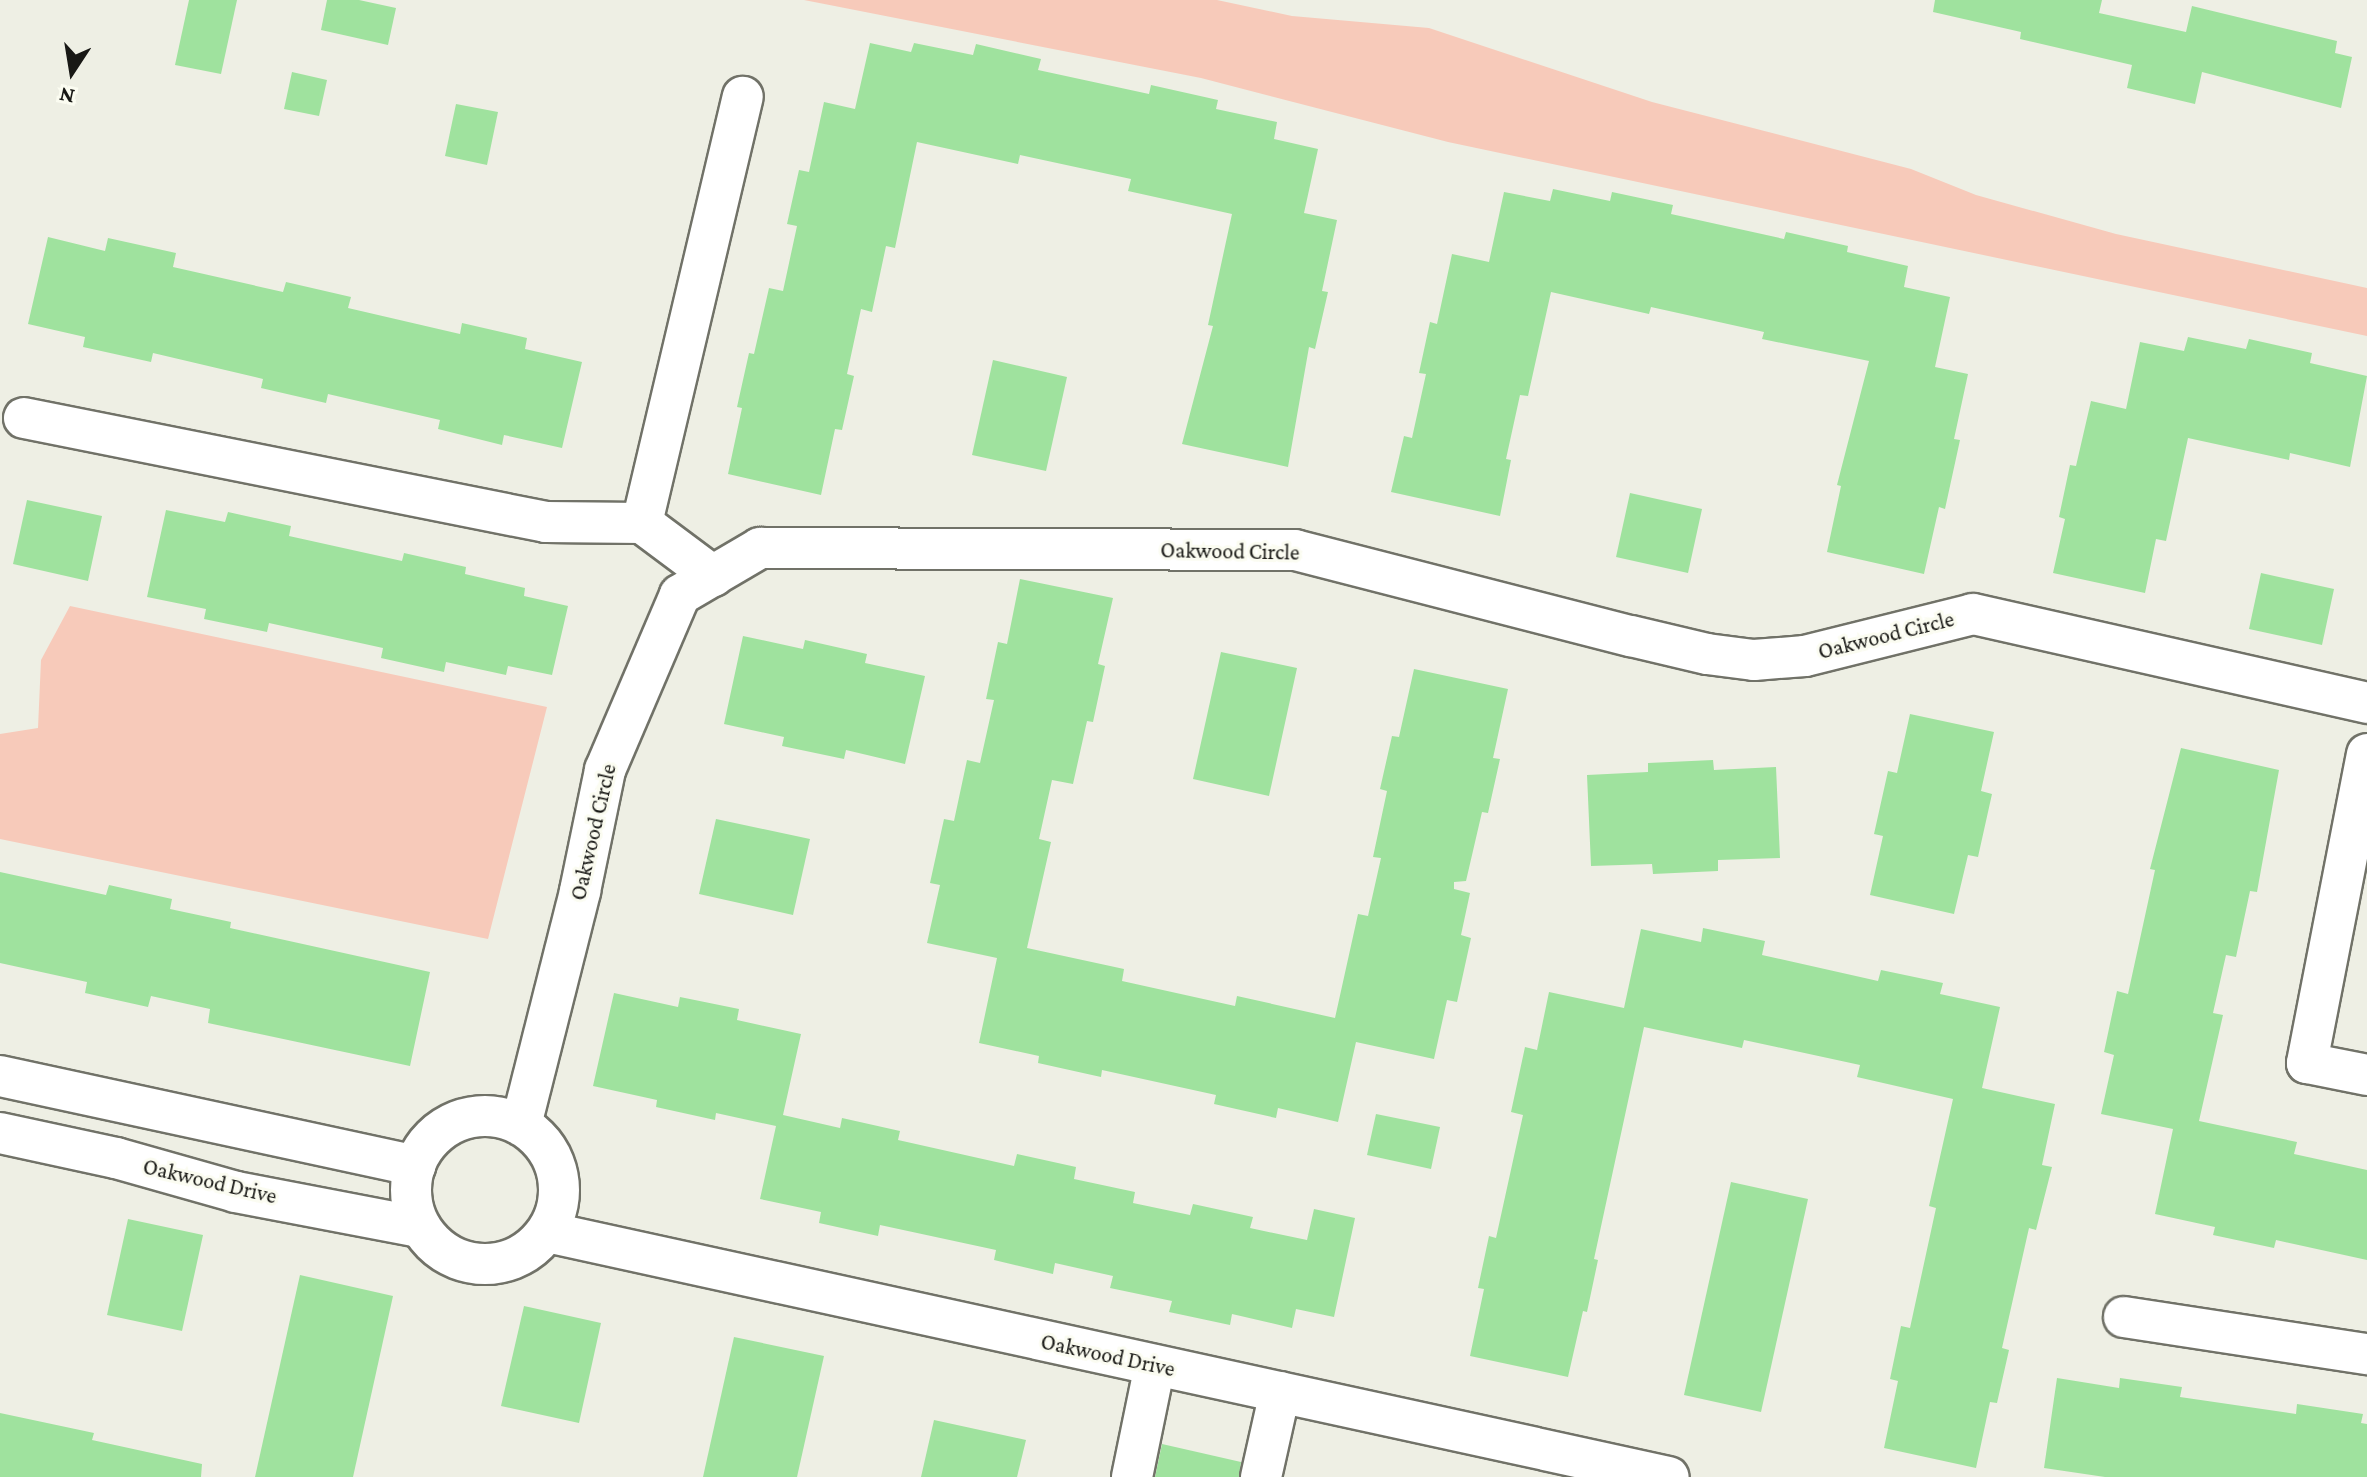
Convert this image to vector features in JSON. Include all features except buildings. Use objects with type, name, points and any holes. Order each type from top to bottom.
[{"type":"street","points":[[642,523],[743,97]]},
{"type":"street","points":[[24,418],[546,522],[642,523],[713,576]]},
{"type":"street","name":"Oakwood Circle","points":[[521,1125],[580,891],[605,770],[680,595],[760,548],[1295,550],[1707,654],[1754,660],[1805,656],[1973,614],[2367,703]]},
{"type":"street","points":[[2367,754],[2307,1063],[2367,1075]]},
{"type":"street","points":[[0,1076],[415,1166]]},
{"type":"street","points":[[480,1115],[505,1118],[521,1125],[545,1145],[557,1166],[561,1190],[557,1214],[547,1232],[528,1252],[506,1262],[481,1265],[458,1260],[436,1247],[420,1227],[411,1204],[415,1166],[435,1135],[456,1121],[480,1115]]},
{"type":"street","name":"Oakwood Drive","points":[[0,1133],[116,1158],[236,1192],[420,1227]]},
{"type":"street","name":"Oakwood Drive","points":[[547,1232],[1280,1392],[1554,1465],[1669,1477]]},
{"type":"street","points":[[2124,1317],[2367,1354]]},
{"type":"street","points":[[1132,1477],[1155,1365]]},
{"type":"street","points":[[1261,1477],[1280,1392]]},
{"type":"shaded area","points":[[804,0],[1217,0],[1292,16],[1429,28],[1652,102],[1911,169],[1976,195],[2116,234],[2367,288],[2367,336],[1448,142],[1201,78]]},
{"type":"shaded area","points":[[70,606],[547,707],[488,939],[0,839],[0,734],[38,728],[41,660]]}]
